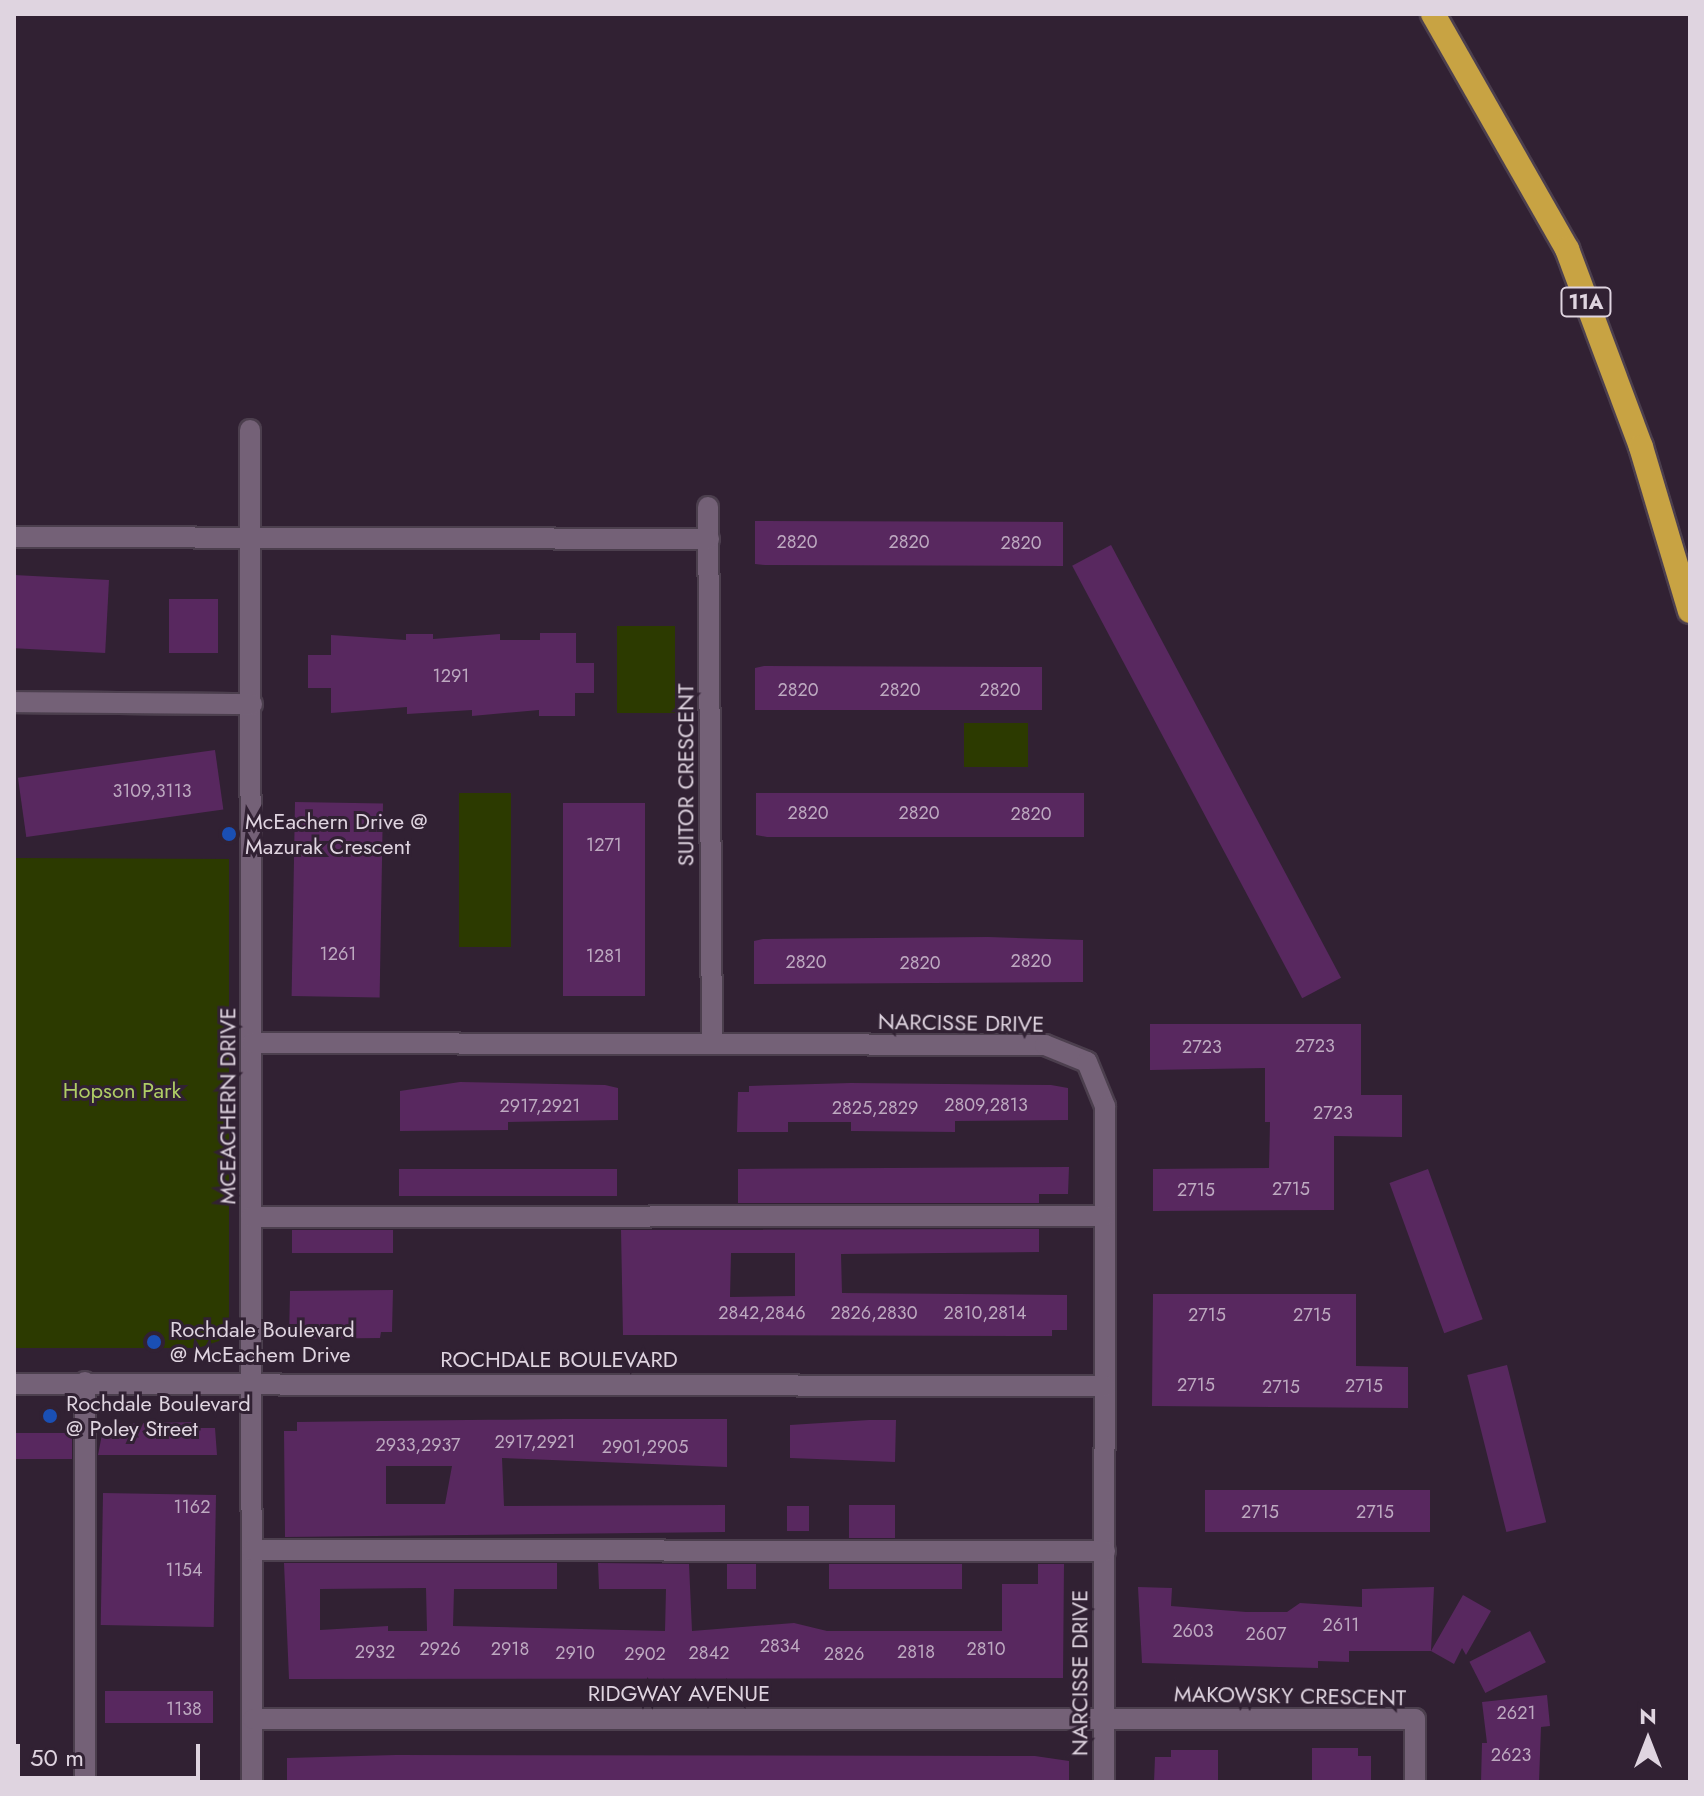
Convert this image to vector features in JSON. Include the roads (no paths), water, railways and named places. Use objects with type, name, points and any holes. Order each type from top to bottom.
[{"type":"highway","name":"11A","points":[[1433,14],[1567,249],[1641,447],[1690,611]]},
{"type":"street","name":"MCEACHERN DRIVE","points":[[250,430],[252,1782]]},
{"type":"street","name":"SUITOR CRESCENT","points":[[708,507],[712,1044]]},
{"type":"street","points":[[14,537],[709,539]]},
{"type":"street","points":[[14,702],[252,704]]},
{"type":"street","name":"NARCISSE DRIVE","points":[[252,1043],[1045,1045],[1087,1062],[1105,1106],[1104,1782]]},
{"type":"street","points":[[251,1217],[1105,1216]]},
{"type":"street","points":[[85,1382],[85,1782]]},
{"type":"street","name":"ROCHDALE BOULEVARD","points":[[14,1384],[252,1382],[1105,1386]]},
{"type":"street","points":[[252,1550],[1105,1551]]},
{"type":"street","name":"RIDGWAY AVENUE","points":[[253,1719],[1104,1718]]},
{"type":"street","name":"MAKOWSKY CRESCENT","points":[[1104,1718],[1415,1719],[1415,1782]]},
{"type":"place","name":"McEachern Drive @ Mazurak Crescent","points":[[229,834]]},
{"type":"place","name":"Rochdale Boulevard @ McEachem Drive","points":[[154,1342]]},
{"type":"place","name":"Rochdale Boulevard @ Poley Street","points":[[50,1416]]},
{"type":"park label","name":"Hopson Park","points":[[122,1091]]}]
